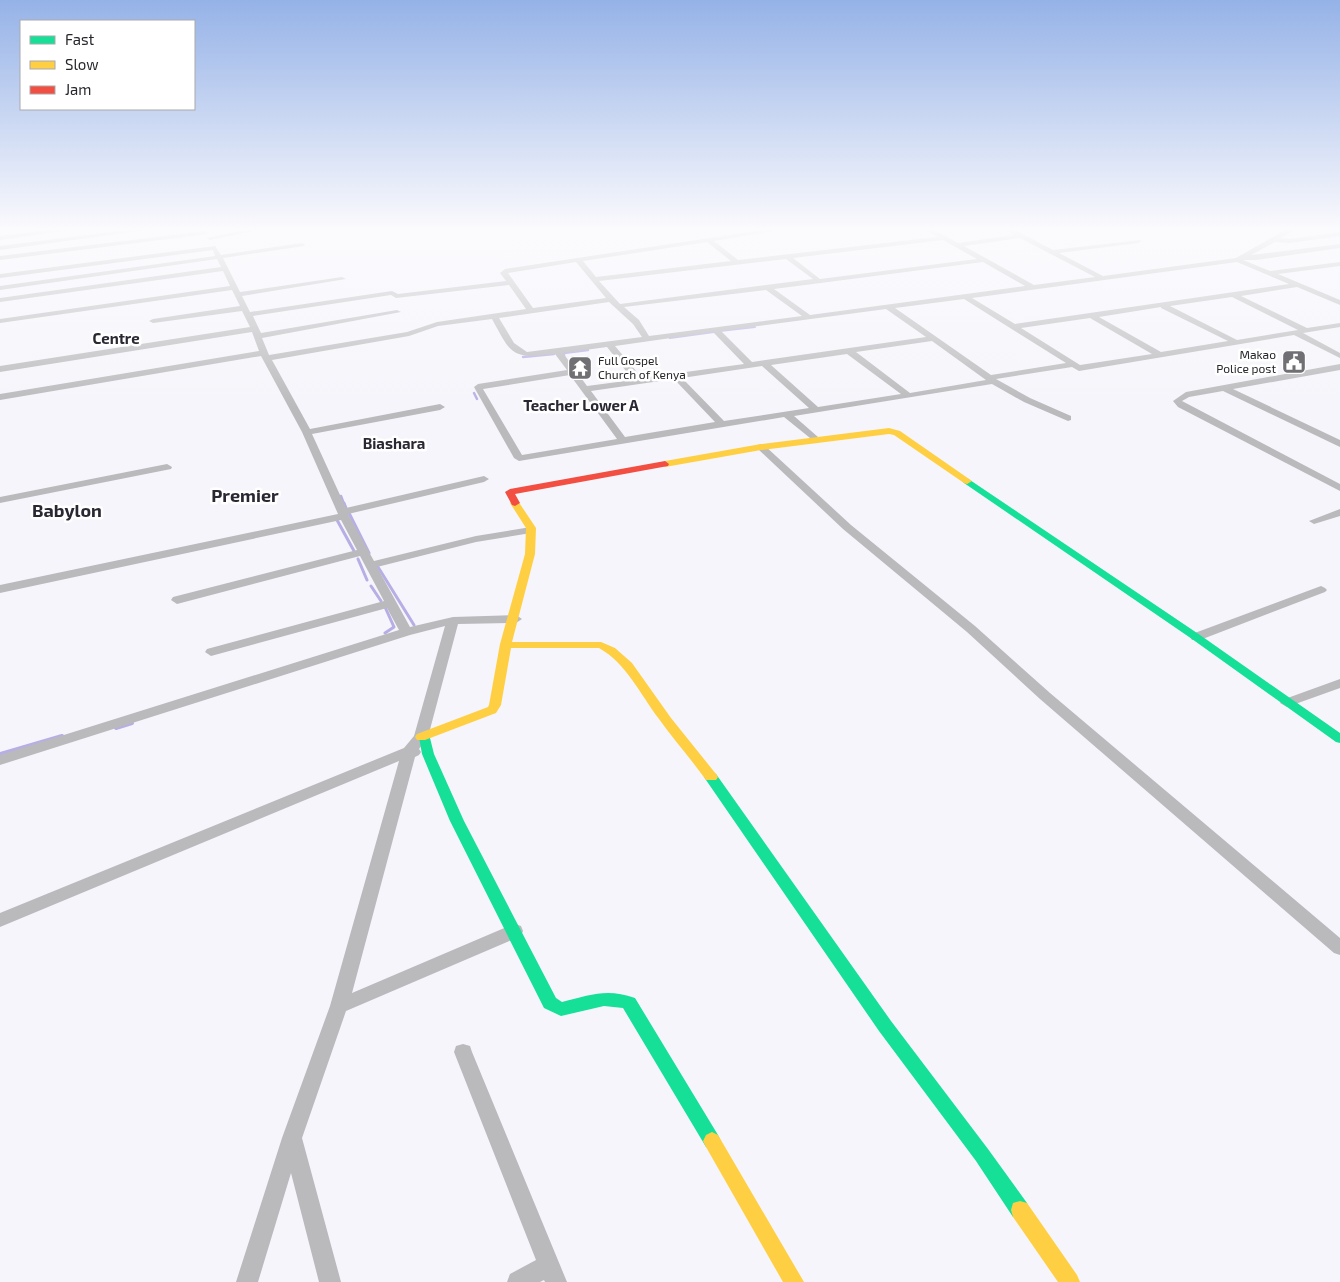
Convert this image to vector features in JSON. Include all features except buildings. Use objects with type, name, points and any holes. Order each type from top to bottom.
[{"type":"street","points":[[0,300],[81,288]]},
{"type":"street","points":[[234,288],[266,355],[307,432],[343,514],[406,632]]},
{"type":"street","points":[[0,321],[264,288]]},
{"type":"street","points":[[153,321],[392,292],[396,296],[468,288]]},
{"type":"street","points":[[514,288],[531,311]]},
{"type":"street","points":[[602,288],[615,303],[636,322],[648,340]]},
{"type":"street","points":[[0,397],[409,334],[421,331],[430,325],[531,311],[768,288],[808,317]]},
{"type":"street","points":[[494,316],[518,352],[527,356],[1027,288]]},
{"type":"street","points":[[1014,327],[1280,288]]},
{"type":"street","points":[[1305,288],[1340,303]]},
{"type":"street","points":[[1234,295],[1307,331]]},
{"type":"street","points":[[966,297],[1072,365],[1084,368],[1340,325]]},
{"type":"street","points":[[1164,306],[1236,342]]},
{"type":"street","points":[[888,307],[990,379],[1027,400],[1068,418]]},
{"type":"street","points":[[0,369],[397,312]]},
{"type":"street","points":[[1092,316],[1160,355]]},
{"type":"street","points":[[716,331],[750,365]]},
{"type":"street","points":[[1296,333],[1340,356]]},
{"type":"street","points":[[586,388],[640,382],[932,339]]},
{"type":"street","points":[[610,345],[640,382]]},
{"type":"street","points":[[850,351],[909,396]]},
{"type":"street","points":[[558,352],[623,441]]},
{"type":"street","points":[[765,364],[815,409]]},
{"type":"street","points":[[573,372],[482,385],[478,388],[519,458],[815,409],[985,384],[990,379],[1072,365]]},
{"type":"street","points":[[1340,367],[1186,395],[1177,401],[1181,405],[1340,488]]},
{"type":"street","points":[[676,376],[722,424]]},
{"type":"street","points":[[1226,389],[1340,444]]},
{"type":"street","points":[[307,432],[440,407]]},
{"type":"street","points":[[787,415],[815,439]]},
{"type":"street","points":[[0,920],[409,751],[423,737],[492,710],[497,700],[506,645],[516,619],[530,553],[531,530],[528,520],[511,497],[510,492],[815,439],[885,431],[897,433],[1196,637],[1340,739]]},
{"type":"street","points":[[761,447],[847,527],[971,629],[1045,696],[1340,948]]},
{"type":"street","points":[[0,500],[167,467]]},
{"type":"street","points":[[0,589],[343,514],[484,480]]},
{"type":"street","points":[[1314,521],[1340,512]]},
{"type":"street","points":[[370,565],[476,538],[531,530]]},
{"type":"street","points":[[177,600],[364,552]]},
{"type":"street","points":[[1196,637],[1321,590]]},
{"type":"street","points":[[211,652],[390,602]]},
{"type":"street","points":[[0,760],[406,632],[453,621],[516,619]]},
{"type":"street","points":[[453,621],[423,737],[428,754],[457,821],[550,1003],[560,1009],[614,998],[623,999],[634,1009],[794,1282]]},
{"type":"street","points":[[506,645],[601,645],[612,650],[622,660],[658,711],[689,746],[885,1026],[982,1155],[1070,1282]]},
{"type":"street","points":[[1287,703],[1340,683]]},
{"type":"street","points":[[409,751],[428,754]]},
{"type":"street","points":[[247,1282],[292,1138],[339,1006],[409,751]]},
{"type":"street","points":[[339,1006],[515,932]]},
{"type":"street","points":[[463,1052],[552,1273],[518,1282]]},
{"type":"street","points":[[292,1138],[330,1282]]},
{"type":"waterway","points":[[720,331],[755,327]]},
{"type":"waterway","points":[[670,338],[714,332]]},
{"type":"waterway","points":[[564,357],[564,353],[588,350]]},
{"type":"waterway","points":[[523,357],[554,354]]},
{"type":"waterway","points":[[474,393],[477,399]]},
{"type":"waterway","points":[[341,496],[344,504]]},
{"type":"waterway","points":[[344,503],[346,508]]},
{"type":"waterway","points":[[349,513],[369,553]]},
{"type":"waterway","points":[[337,520],[354,551]]},
{"type":"waterway","points":[[358,559],[367,580]]},
{"type":"waterway","points":[[378,567],[414,625]]},
{"type":"waterway","points":[[371,586],[381,601]]},
{"type":"waterway","points":[[385,607],[394,627],[385,633]]},
{"type":"waterway","points":[[116,728],[132,723]]},
{"type":"waterway","points":[[0,754],[62,736]]},
{"type":"traffic: fast","points":[[967,481],[1196,637],[1340,739]]},
{"type":"traffic: fast","points":[[425,737],[428,754],[457,821],[550,1003],[561,1009],[604,999],[621,1000],[629,1003],[712,1141]]},
{"type":"traffic: fast","points":[[711,777],[885,1026],[982,1155],[1020,1210]]},
{"type":"traffic: slow","points":[[665,464],[761,447],[889,431],[897,433],[967,481]]},
{"type":"traffic: slow","points":[[421,737],[492,710],[495,705],[506,644],[530,554],[531,528],[515,503]]},
{"type":"traffic: slow","points":[[506,645],[601,645],[611,650],[628,666],[654,704],[711,777]]},
{"type":"traffic: slow","points":[[712,1141],[794,1282]]},
{"type":"traffic: slow","points":[[1020,1210],[1070,1282]]},
{"type":"traffic: jam","points":[[515,503],[510,492],[665,464]]},
{"type":"place","name":"Makao Police post","points":[[1294,362]]},
{"type":"place","name":"Full Gospel Church of Kenya","points":[[580,368]]},
{"type":"district","name":"Centre","points":[[116,339]]},
{"type":"district","name":"Teacher Lower A","points":[[581,406]]},
{"type":"district","name":"Biashara","points":[[394,444]]},
{"type":"district","name":"Premier","points":[[245,496]]},
{"type":"district","name":"Babylon","points":[[67,511]]}]
